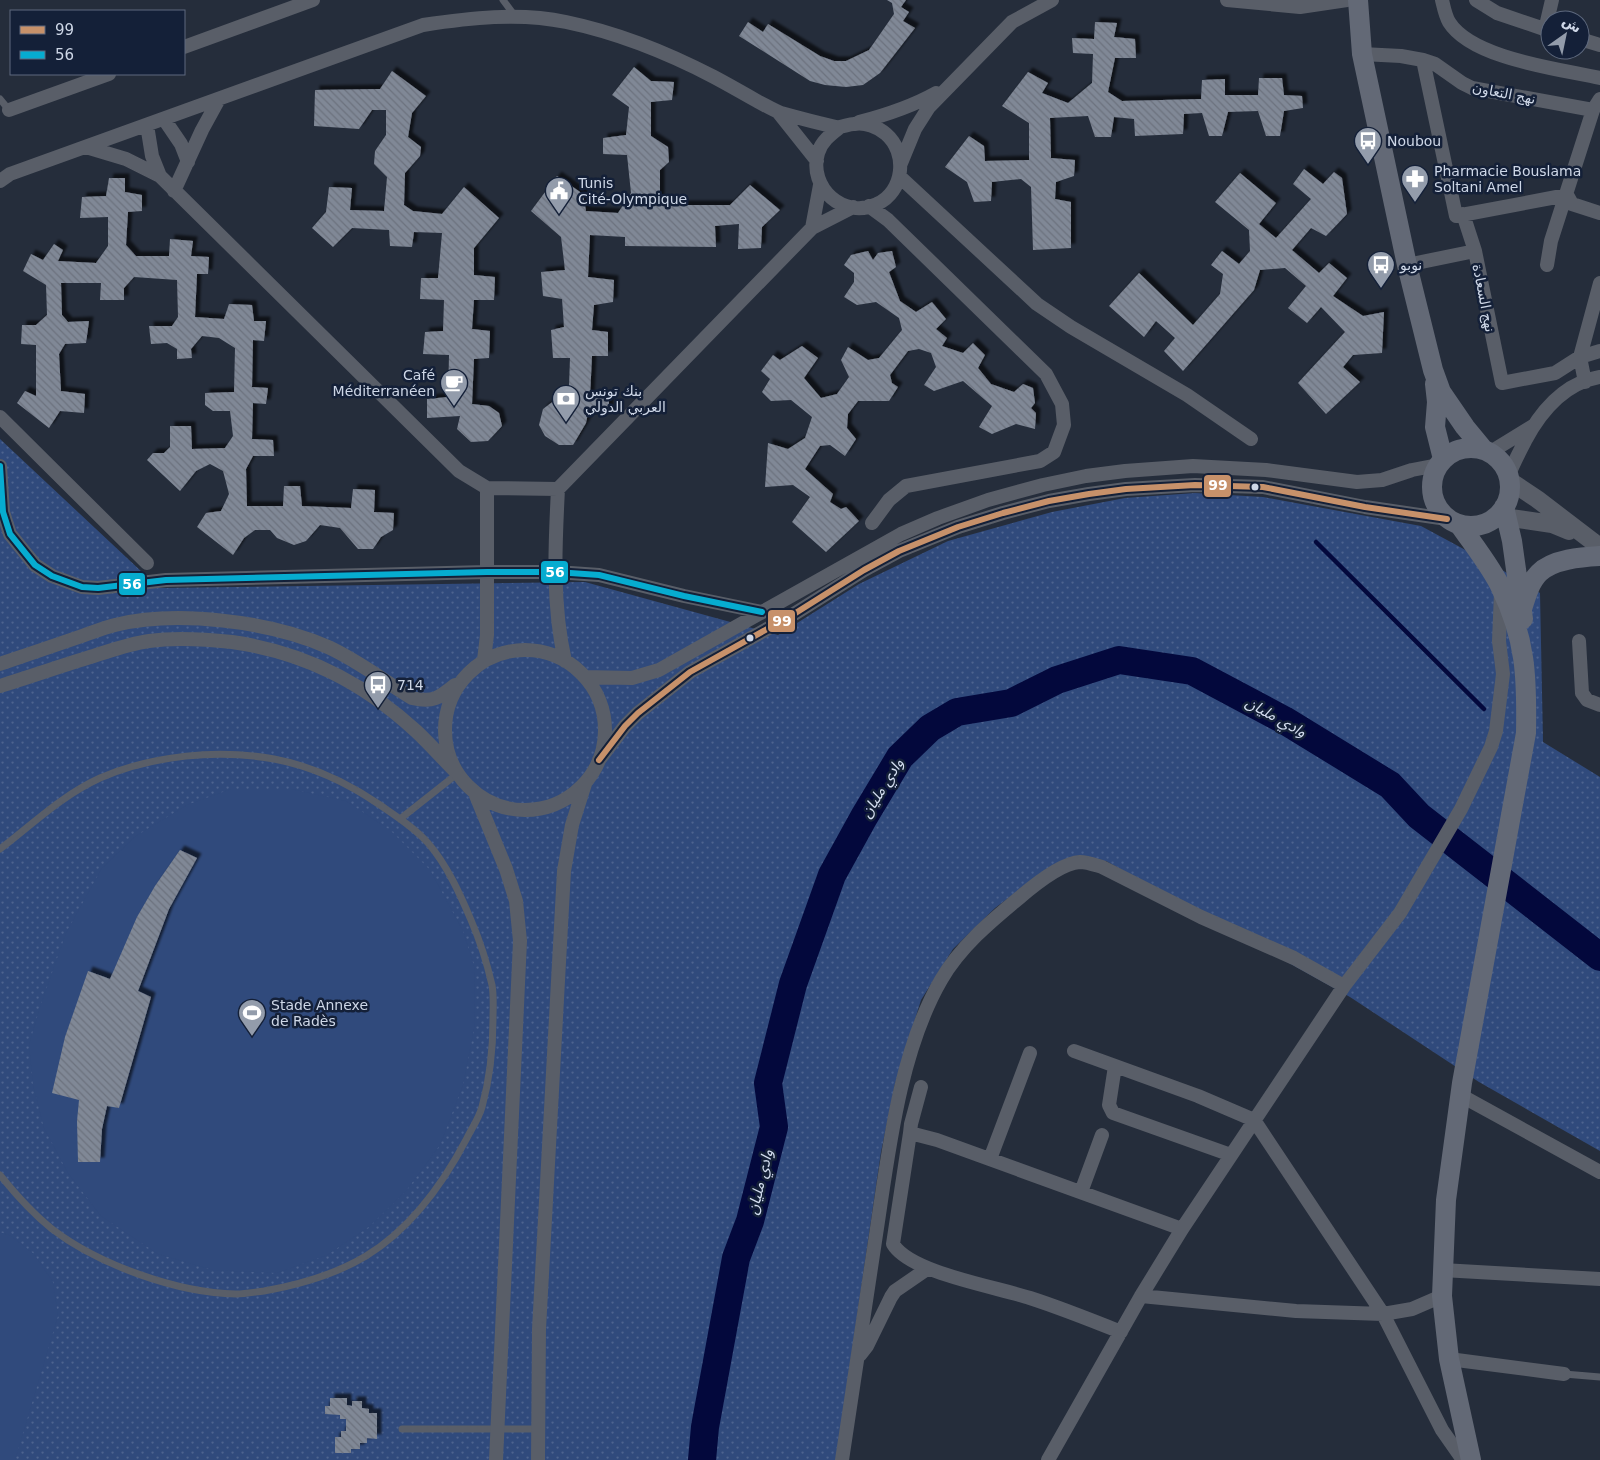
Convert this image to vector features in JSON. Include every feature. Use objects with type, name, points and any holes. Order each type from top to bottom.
[{"type":"main road","points":[[1358,0],[1362,54],[1407,265],[1433,370],[1438,402],[1434,427],[1441,462]]},
{"type":"main road","points":[[1433,370],[1441,392],[1465,427],[1487,452]]},
{"type":"main road","points":[[1471,1460],[1449,1359],[1442,1296],[1446,1200],[1461,1089],[1518,784],[1526,733],[1527,685],[1523,651],[1513,616],[1501,586],[1453,522],[1439,510],[1432,494],[1433,476],[1441,462],[1452,452],[1474,448],[1487,452],[1498,459],[1509,479],[1509,495],[1503,514],[1526,635],[1523,651]]},
{"type":"main road","points":[[1453,522],[1471,526],[1480,525],[1503,514]]},
{"type":"main road","points":[[1521,610],[1529,587],[1539,573],[1550,566],[1578,557],[1597,548]]},
{"type":"street","points":[[185,47],[314,0]]},
{"type":"street","points":[[950,85],[905,109],[839,128],[826,138],[818,152],[816,169],[820,185],[830,198],[845,206],[861,208],[877,204],[890,194],[920,119],[928,107],[950,85],[1012,22],[1052,0]]},
{"type":"street","points":[[1227,0],[1300,7],[1347,0]]},
{"type":"street","points":[[1442,0],[1445,14],[1450,23],[1480,48],[1505,57],[1600,78]]},
{"type":"street","points":[[1476,0],[1497,13],[1540,28]]},
{"type":"street","points":[[0,181],[10,174],[423,25],[453,20],[532,17],[605,31],[656,49],[729,85],[778,112],[839,128]]},
{"type":"street","name":"نهج التعاون","points":[[1362,54],[1401,56],[1423,60],[1435,64],[1472,88],[1597,105]]},
{"type":"street","name":"نهج السعادة","points":[[1423,60],[1460,215],[1475,251],[1502,383],[1554,373],[1580,357]]},
{"type":"street","points":[[4,104],[105,75]]},
{"type":"street","points":[[174,191],[219,99]]},
{"type":"street","points":[[1547,265],[1551,241],[1597,105]]},
{"type":"street","points":[[778,112],[816,162]]},
{"type":"street","points":[[164,118],[181,144],[188,162]]},
{"type":"street","points":[[855,123],[872,126],[886,134],[896,147],[900,170],[1037,304],[1071,327],[1187,395],[1251,439]]},
{"type":"street","points":[[148,125],[149,146],[160,176]]},
{"type":"street","points":[[86,146],[134,162],[160,176],[459,471],[487,488],[558,489]]},
{"type":"street","points":[[812,228],[820,185]]},
{"type":"street","points":[[1460,215],[1567,195]]},
{"type":"street","points":[[1567,195],[1572,204],[1600,213]]},
{"type":"street","points":[[869,206],[888,220],[1046,374],[1062,404],[1064,425],[1054,452],[1040,461],[906,486],[889,500],[872,523]]},
{"type":"street","points":[[565,661],[559,635],[556,572],[558,489],[812,228],[853,207]]},
{"type":"street","points":[[1407,265],[1475,251]]},
{"type":"street","points":[[1585,382],[1580,357],[1600,283]]},
{"type":"street","points":[[1580,357],[1600,351]]},
{"type":"street","points":[[1597,548],[1537,499],[1509,479],[1514,461],[1532,426],[1553,401],[1566,390],[1600,377]]},
{"type":"street","points":[[0,417],[147,562]]},
{"type":"street","points":[[1487,452],[1532,426]]},
{"type":"street","points":[[585,677],[632,678],[659,670],[860,556],[909,531],[938,518],[988,500],[1044,485],[1086,476],[1124,471],[1193,466],[1266,470],[1357,482],[1382,480],[1441,462]]},
{"type":"street","points":[[0,466],[1,516],[10,534],[35,565],[52,576],[82,587],[98,588],[166,580],[556,572],[600,575],[684,596],[762,612]]},
{"type":"street","points":[[538,1460],[539,1329],[564,871],[572,825],[585,784],[625,726],[638,713],[690,672],[794,614],[864,570],[899,551],[958,527],[1002,513],[1089,494],[1126,489],[1195,485],[1263,488],[1453,522]]},
{"type":"street","points":[[484,660],[487,635],[487,488]]},
{"type":"street","points":[[1503,514],[1552,524],[1597,548]]},
{"type":"street","points":[[1048,1460],[1141,1296],[1182,1229],[1344,986],[1400,914],[1461,809],[1492,747],[1496,730],[1503,674],[1499,641],[1501,586]]},
{"type":"street","points":[[0,664],[116,625],[180,618],[218,620],[290,634],[328,646],[412,698],[428,701],[442,696],[484,660],[511,651],[539,651],[565,661],[585,677],[600,702],[605,732],[600,760]]},
{"type":"street","points":[[0,686],[123,647],[149,641],[178,639],[213,640],[283,652],[316,664],[343,677],[374,697],[416,731],[474,793],[516,901],[520,941],[496,1460]]},
{"type":"street","points":[[1579,641],[1582,694],[1587,700],[1600,705]]},
{"type":"street","points":[[457,773],[446,749],[444,724],[450,699],[463,678]]},
{"type":"street","points":[[474,793],[496,805],[504,807],[519,810],[544,809],[566,800],[585,784]]},
{"type":"street","points":[[842,1460],[888,1152],[902,1084],[918,1027],[928,1003],[958,954],[980,932],[1028,890],[1049,875],[1071,864],[1080,862],[1090,863],[1201,917],[1294,958],[1344,986]]},
{"type":"street","points":[[1074,1052],[1198,1096],[1254,1120],[1383,1314],[1442,1430],[1463,1460]]},
{"type":"street","points":[[990,1159],[1030,1053]]},
{"type":"street","points":[[1115,1066],[1109,1104],[1113,1113],[1231,1155]]},
{"type":"street","points":[[921,1087],[911,1124],[892,1244],[903,1256],[927,1269],[1031,1298],[1121,1332]]},
{"type":"street","points":[[1461,1089],[1600,1172]]},
{"type":"street","points":[[910,1133],[937,1140],[1182,1229]]},
{"type":"street","points":[[1081,1192],[1102,1135]]},
{"type":"street","points":[[857,1360],[867,1346],[890,1297],[927,1269]]},
{"type":"street","points":[[1442,1270],[1600,1279]]},
{"type":"street","points":[[1141,1296],[1296,1311],[1383,1314],[1412,1309],[1442,1296]]},
{"type":"street","points":[[1449,1359],[1564,1374]]},
{"type":"lane","points":[[503,0],[515,17]]},
{"type":"lane","points":[[0,849],[51,807],[74,791],[135,765],[170,758],[232,754],[262,757],[298,764],[366,795],[428,842],[461,896],[480,941],[493,989],[491,1066],[481,1111],[454,1163],[409,1223],[367,1255],[334,1271],[285,1287],[241,1294],[189,1289],[104,1261],[54,1230],[23,1203],[0,1175]]},
{"type":"lane","points":[[400,819],[457,773]]},
{"type":"lane","points":[[1564,1374],[1600,1377]]},
{"type":"lane","points":[[402,1429],[538,1429]]},
{"type":"shaded area","points":[[0,439],[159,588],[585,582],[778,635],[859,584],[948,541],[1052,512],[1125,498],[1195,493],[1263,497],[1421,526],[1497,567],[1540,593],[1543,742],[1600,777],[1600,1151],[1479,1082],[1350,997],[1106,861],[1047,869],[995,908],[953,949],[921,1000],[895,1084],[881,1152],[836,1460],[0,1460]]},
{"type":"shaded area","name":"Stade Annexe de Radès","points":[[231,789],[291,789],[346,801],[390,830],[430,870],[463,931],[475,969],[474,1029],[463,1085],[440,1145],[406,1191],[370,1226],[327,1255],[277,1273],[213,1270],[158,1254],[101,1216],[68,1173],[44,1128],[33,1085],[29,1045],[66,933],[102,868],[136,836],[187,805]]},
{"type":"shaded area","points":[[0,1232],[11,1236],[34,1254],[53,1282],[58,1316],[15,1460],[0,1460]]},
{"type":"building","points":[[887,0],[906,0],[901,7],[909,12],[903,21],[915,28],[880,73],[863,85],[846,87],[810,81],[739,36],[748,22],[763,32],[768,24],[820,56],[834,61],[846,61],[869,50],[894,14],[892,3]]},
{"type":"building","points":[[1095,22],[1117,23],[1114,37],[1135,39],[1136,58],[1115,58],[1108,92],[1122,101],[1201,99],[1202,80],[1225,79],[1225,95],[1258,95],[1259,78],[1282,78],[1284,95],[1302,96],[1303,108],[1284,111],[1280,136],[1266,136],[1258,111],[1228,112],[1222,136],[1209,136],[1202,113],[1184,114],[1183,134],[1135,136],[1134,119],[1114,117],[1111,137],[1095,137],[1088,116],[1050,118],[1051,158],[1075,160],[1074,176],[1056,182],[1055,199],[1071,202],[1071,248],[1033,250],[1031,187],[1021,179],[992,182],[991,201],[974,202],[967,182],[945,167],[969,136],[984,146],[985,161],[1029,160],[1029,123],[1002,106],[1028,72],[1048,83],[1042,93],[1068,103],[1092,83],[1093,54],[1073,53],[1072,38],[1094,39]]},
{"type":"building","points":[[634,67],[651,81],[674,82],[672,100],[651,102],[651,136],[668,147],[669,162],[660,170],[660,205],[730,205],[750,185],[780,210],[762,227],[761,248],[738,249],[739,224],[715,226],[716,247],[625,246],[625,237],[590,235],[588,277],[614,280],[613,302],[594,305],[592,330],[608,332],[608,356],[592,356],[590,397],[609,398],[609,413],[588,413],[586,423],[573,445],[559,445],[545,436],[539,425],[543,409],[555,400],[566,396],[569,386],[570,358],[553,358],[551,330],[564,327],[562,299],[543,296],[541,272],[565,270],[561,237],[531,211],[557,176],[583,194],[586,211],[618,213],[631,193],[627,155],[603,154],[603,138],[626,135],[629,107],[612,95]]},
{"type":"building","points":[[392,71],[426,96],[412,113],[408,137],[421,147],[420,156],[405,173],[404,205],[413,211],[442,214],[464,187],[499,218],[474,248],[474,275],[495,277],[494,300],[474,300],[472,329],[490,331],[489,358],[474,359],[472,404],[489,406],[499,413],[502,426],[488,441],[471,442],[457,429],[460,416],[427,418],[427,399],[448,397],[449,355],[423,354],[425,332],[443,331],[444,300],[420,299],[421,278],[438,278],[442,233],[414,232],[412,247],[390,246],[389,230],[352,228],[333,247],[312,228],[326,212],[329,187],[352,188],[350,210],[384,211],[387,177],[374,164],[375,151],[386,135],[386,110],[372,110],[359,129],[314,126],[315,90],[380,89]]},
{"type":"building","points":[[1304,169],[1323,184],[1334,172],[1342,178],[1347,214],[1326,236],[1311,228],[1292,250],[1319,273],[1329,263],[1347,278],[1333,296],[1363,316],[1384,312],[1382,353],[1353,355],[1343,367],[1360,382],[1326,414],[1298,383],[1345,332],[1321,307],[1307,323],[1288,308],[1306,286],[1285,268],[1260,270],[1254,290],[1183,371],[1164,351],[1175,338],[1156,321],[1144,337],[1109,306],[1139,273],[1193,325],[1220,294],[1223,274],[1211,265],[1222,251],[1239,264],[1250,251],[1249,230],[1215,202],[1240,173],[1276,203],[1259,224],[1276,238],[1311,199],[1293,184]]},
{"type":"building","points":[[109,178],[125,178],[125,192],[142,195],[142,211],[128,212],[126,245],[136,256],[169,256],[170,239],[193,241],[191,256],[209,257],[208,274],[197,274],[195,317],[224,319],[229,304],[252,305],[254,321],[266,321],[264,341],[253,340],[252,387],[268,388],[266,404],[253,403],[252,439],[273,440],[274,456],[253,456],[246,469],[247,506],[283,506],[284,486],[300,486],[302,506],[351,508],[353,489],[375,490],[374,512],[394,513],[393,530],[381,537],[373,549],[358,549],[340,528],[320,525],[306,541],[294,545],[277,538],[270,530],[255,530],[244,538],[233,555],[197,527],[206,513],[221,511],[229,494],[223,471],[210,464],[196,471],[180,491],[147,460],[153,453],[164,453],[170,447],[170,426],[191,426],[192,449],[225,448],[233,436],[230,411],[213,411],[205,405],[205,393],[234,392],[235,348],[219,338],[202,336],[191,349],[192,358],[177,359],[177,349],[167,343],[151,344],[149,326],[172,326],[178,317],[177,280],[134,277],[124,288],[124,300],[100,300],[101,283],[61,283],[62,315],[68,322],[89,321],[86,343],[65,344],[59,354],[61,391],[85,394],[84,413],[60,411],[49,428],[17,403],[25,391],[36,396],[36,345],[21,344],[22,325],[36,325],[47,315],[46,285],[23,271],[31,254],[43,260],[54,244],[63,250],[58,261],[96,263],[108,246],[108,217],[80,218],[82,197],[106,196]]},
{"type":"building","points":[[868,251],[873,260],[878,253],[892,251],[896,267],[889,272],[900,301],[916,312],[932,302],[946,319],[936,329],[947,338],[942,346],[963,353],[973,343],[985,355],[978,368],[991,384],[1014,392],[1023,384],[1033,388],[1035,403],[1031,408],[1036,413],[1035,429],[1016,424],[992,434],[979,427],[992,406],[963,381],[934,391],[924,385],[936,367],[931,353],[919,349],[908,351],[890,375],[892,383],[898,387],[889,401],[858,401],[848,414],[847,428],[856,439],[845,456],[830,445],[820,446],[805,469],[833,494],[830,502],[841,509],[846,507],[859,521],[826,552],[792,522],[810,497],[793,485],[765,487],[768,443],[788,449],[805,438],[812,417],[791,400],[771,401],[762,392],[770,379],[761,371],[773,355],[780,360],[802,346],[818,358],[804,378],[821,398],[837,394],[849,377],[841,360],[848,347],[868,360],[879,358],[902,330],[899,318],[876,302],[857,305],[844,297],[854,282],[854,273],[844,265],[851,255]]},
{"type":"building","points":[[180,850],[197,858],[169,909],[138,991],[151,997],[119,1108],[107,1106],[102,1129],[100,1162],[78,1162],[77,1121],[79,1100],[52,1093],[65,1037],[88,971],[110,979],[137,917],[155,886]]},
{"type":"building","points":[[330,1398],[347,1398],[347,1405],[352,1406],[352,1401],[362,1401],[362,1408],[369,1409],[369,1413],[377,1413],[377,1439],[367,1438],[367,1443],[360,1443],[360,1449],[351,1449],[351,1453],[335,1453],[335,1437],[341,1437],[341,1431],[346,1431],[346,1419],[340,1419],[340,1415],[325,1414],[325,1406],[330,1406]]},
{"type":"waterway","points":[[1316,542],[1484,709]]},
{"type":"waterway","name":"وادي مليان","points":[[702,1460],[705,1427],[736,1258],[750,1221],[774,1127],[768,1083],[793,984],[832,875],[900,757],[930,728],[957,712],[1011,703],[1057,680],[1119,660],[1192,671],[1284,720],[1390,785],[1419,816],[1600,957]]},
{"type":"transit line","name":"56","points":[[0,466],[3,512],[10,534],[35,565],[52,576],[82,587],[98,588],[166,580],[556,572],[599,575],[684,596],[762,612]]},
{"type":"transit line","name":"99","points":[[599,760],[625,726],[638,713],[690,672],[794,614],[864,570],[899,551],[958,527],[1003,513],[1049,501],[1089,494],[1126,489],[1195,485],[1263,487],[1365,507],[1447,519]]},
{"type":"place","name":"Noubou","points":[[1368,165]]},
{"type":"place","name":"Pharmacie Bouslama Soltani Amel","points":[[1415,203]]},
{"type":"place","name":"Tunis Cité-Olympique","points":[[559,215]]},
{"type":"place","name":"نوبو","points":[[1381,289]]},
{"type":"place","name":"Café Méditerranéen","points":[[454,407]]},
{"type":"place","name":"بنك تونس العربي الدولي","points":[[566,423]]},
{"type":"place","name":"714","points":[[378,709]]},
{"type":"place","name":"Stade Annexe de Radès","points":[[252,1037]]}]
